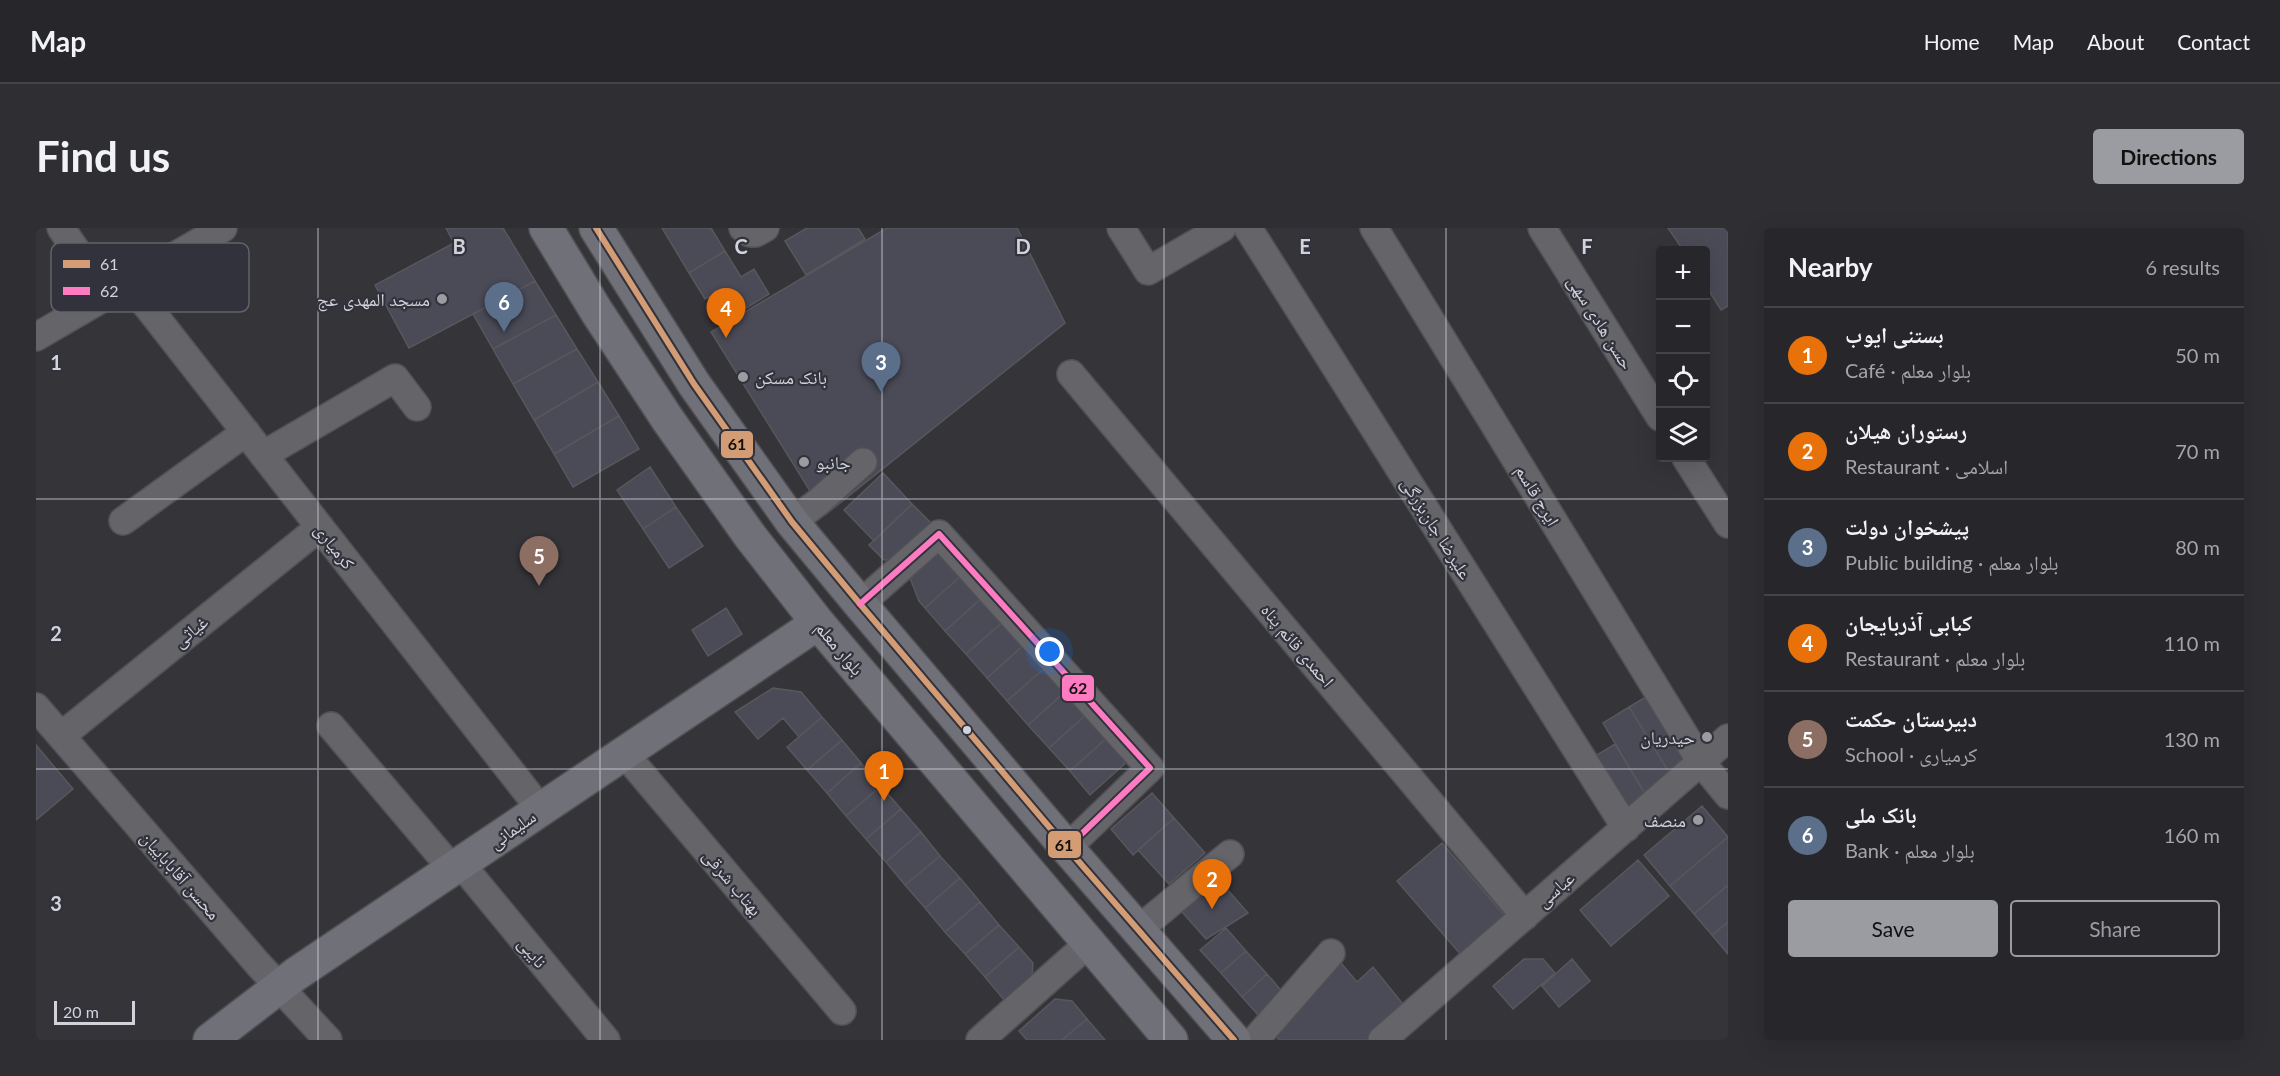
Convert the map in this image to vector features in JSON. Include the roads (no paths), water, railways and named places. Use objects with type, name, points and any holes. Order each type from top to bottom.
[{"type":"main road","name":"بلوار معلم","points":[[546,228],[597,312],[668,420],[750,536],[818,623],[1171,1040]]},
{"type":"main road","points":[[596,228],[694,384],[792,522],[1067,848],[1234,1040]]},
{"type":"main road","name":"سلیمانی","points":[[210,1040],[279,987],[818,623]]},
{"type":"street","name":"کرمیاری","points":[[61,228],[75,243]]},
{"type":"street","points":[[197,243],[223,228]]},
{"type":"street","points":[[743,228],[750,233],[756,233],[765,228]]},
{"type":"street","points":[[1121,228],[1148,271],[1222,228]]},
{"type":"street","name":"علیرضا جان‌بزرگی","points":[[1248,228],[1626,828]]},
{"type":"street","name":"ایرج قاسم","points":[[1374,228],[1701,762],[1728,795]]},
{"type":"street","name":"حسن هادی سهی","points":[[1542,228],[1656,411]]},
{"type":"street","points":[[36,338],[80,312]]},
{"type":"street","name":"کرمیاری","points":[[139,312],[246,432],[541,810]]},
{"type":"street","name":"احمدی قائم پناه","points":[[1071,374],[1525,916]]},
{"type":"street","points":[[263,454],[395,378],[417,406]]},
{"type":"street","points":[[123,521],[246,432]]},
{"type":"street","points":[[792,522],[863,462]]},
{"type":"street","points":[[1689,462],[1728,524]]},
{"type":"street","name":"غیاثی","points":[[61,736],[320,527]]},
{"type":"street","points":[[860,604],[939,534],[1150,768],[1067,848]]},
{"type":"street","name":"محسن آقاباباییان","points":[[36,707],[279,987],[328,1040]]},
{"type":"street","name":"نایبی","points":[[331,726],[457,867],[606,1040]]},
{"type":"street","name":"عباسی","points":[[1382,1040],[1728,738]]},
{"type":"street","name":"بهتاب شرقی","points":[[624,753],[842,1011]]},
{"type":"street","points":[[1139,929],[1230,854]]},
{"type":"street","points":[[980,1040],[1089,944]]},
{"type":"street","points":[[1255,1040],[1331,953]]},
{"type":"place","name":"مسجد المهدی عج","points":[[442,299]]},
{"type":"place","name":"بانک ملی","points":[[504,332]]},
{"type":"place","name":"کبابی آذربایجان","points":[[726,338]]},
{"type":"place","name":"بانک مسکن","points":[[743,377]]},
{"type":"place","name":"پیشخوان دولت","points":[[881,392]]},
{"type":"place","name":"جانبو","points":[[804,462]]},
{"type":"place","name":"دبیرستان حکمت","points":[[539,586]]},
{"type":"place","name":"حیدریان","points":[[1707,737]]},
{"type":"place","name":"بستنی ایوب","points":[[884,801]]},
{"type":"place","name":"منصف","points":[[1698,820]]},
{"type":"place","name":"رستوران هیلان","points":[[1212,909]]}]
